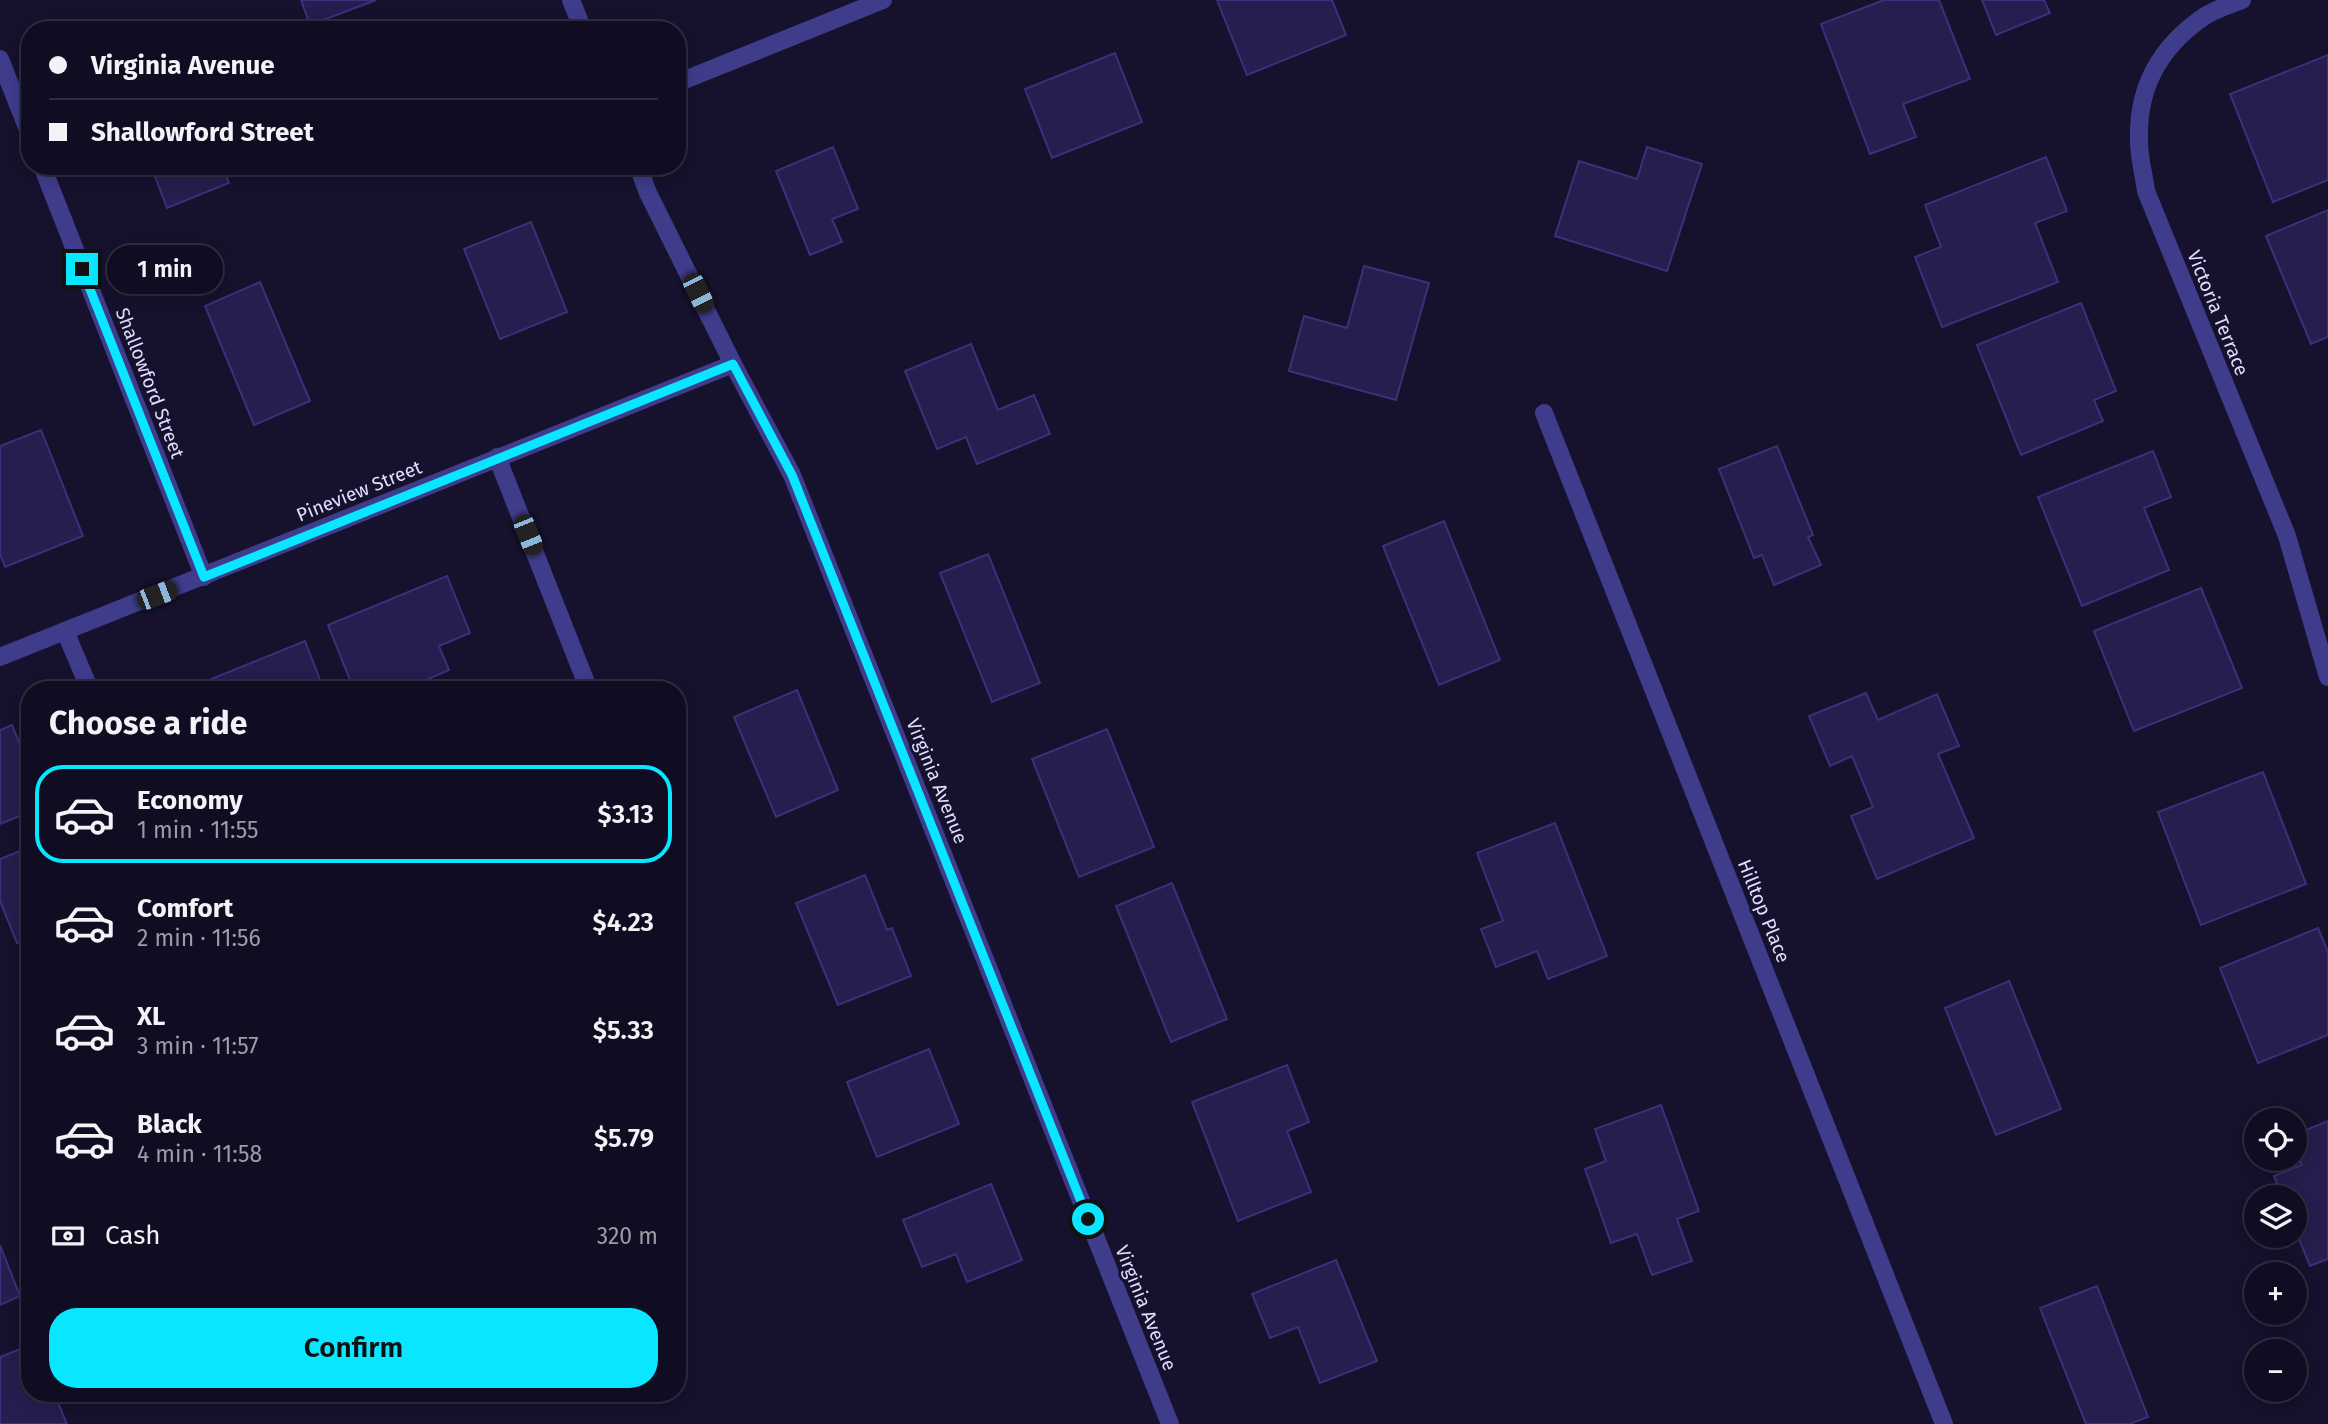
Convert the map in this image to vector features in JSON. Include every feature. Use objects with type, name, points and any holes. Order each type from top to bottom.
[{"type":"street","points":[[571,0],[579,21]]},
{"type":"street","points":[[686,79],[883,0]]},
{"type":"street","name":"Victoria Terrace","points":[[2242,0],[2204,16],[2174,41],[2153,69],[2141,109],[2139,143],[2146,191],[2287,536],[2328,677]]},
{"type":"street","points":[[0,59],[21,112]]},
{"type":"street","name":"Shallowford Street","points":[[46,175],[204,577]]},
{"type":"street","name":"Virginia Avenue","points":[[641,175],[733,364],[792,475],[1170,1424]]},
{"type":"street","name":"Pineview Street","points":[[0,657],[733,364]]},
{"type":"street","name":"Hilltop Place","points":[[1544,412],[1944,1424]]},
{"type":"street","points":[[497,457],[585,681]]},
{"type":"street","points":[[65,631],[86,681]]},
{"type":"building","points":[[301,0],[376,0],[321,21],[309,21]]},
{"type":"building","points":[[1217,0],[1332,0],[1346,35],[1247,75]]},
{"type":"building","points":[[1884,0],[1939,0],[1970,79],[1903,104],[1916,137],[1870,154],[1821,24]]},
{"type":"building","points":[[1982,0],[2044,0],[2050,13],[1996,35]]},
{"type":"building","points":[[1115,53],[1142,122],[1052,158],[1025,89]]},
{"type":"building","points":[[2328,55],[2328,180],[2273,202],[2230,94]]},
{"type":"building","points":[[833,147],[858,209],[832,219],[842,242],[810,255],[776,171]]},
{"type":"building","points":[[1647,147],[1702,164],[1667,271],[1555,236],[1579,161],[1637,179]]},
{"type":"building","points":[[2046,157],[2067,211],[2035,223],[2058,282],[1942,327],[1915,257],[1941,247],[1925,205]]},
{"type":"building","points":[[154,175],[226,175],[229,183],[167,208]]},
{"type":"building","points":[[2328,210],[2328,337],[2311,344],[2266,236]]},
{"type":"building","points":[[531,222],[567,312],[500,339],[464,249]]},
{"type":"building","points":[[1364,266],[1429,283],[1396,400],[1289,371],[1304,316],[1347,328]]},
{"type":"building","points":[[260,282],[310,401],[254,425],[205,306]]},
{"type":"building","points":[[2081,303],[2116,391],[2094,400],[2103,421],[2021,455],[1977,345]]},
{"type":"building","points":[[971,344],[998,410],[1034,395],[1050,434],[977,464],[966,437],[937,449],[905,371]]},
{"type":"building","points":[[41,430],[83,536],[5,567],[0,554],[0,446]]},
{"type":"building","points":[[1777,446],[1813,535],[1808,537],[1821,565],[1774,585],[1762,555],[1754,558],[1719,469]]},
{"type":"building","points":[[2153,451],[2171,497],[2144,508],[2169,570],[2082,606],[2038,497]]},
{"type":"building","points":[[1444,521],[1500,660],[1439,685],[1383,546]]},
{"type":"building","points":[[988,554],[1040,683],[992,702],[940,573]]},
{"type":"building","points":[[447,576],[470,633],[439,646],[449,670],[424,681],[350,681],[328,625]]},
{"type":"building","points":[[2201,588],[2242,688],[2134,731],[2094,631]]},
{"type":"building","points":[[305,641],[321,681],[207,681]]},
{"type":"building","points":[[797,690],[838,790],[776,817],[734,717]]},
{"type":"building","points":[[1866,693],[1878,720],[1937,694],[1959,746],[1938,754],[1974,838],[1877,879],[1851,816],[1873,807],[1852,756],[1830,766],[1809,716]]},
{"type":"building","points":[[12,725],[21,747],[21,816],[0,824],[0,730]]},
{"type":"building","points":[[1107,729],[1154,847],[1079,877],[1032,759]]},
{"type":"building","points":[[2263,772],[2306,884],[2201,925],[2158,812]]},
{"type":"building","points":[[1555,823],[1607,956],[1548,979],[1537,951],[1496,967],[1481,929],[1503,921],[1477,853]]},
{"type":"building","points":[[21,851],[21,941],[17,943],[0,901],[0,859]]},
{"type":"building","points":[[865,875],[887,930],[892,928],[911,976],[838,1005],[796,903]]},
{"type":"building","points":[[1172,883],[1227,1019],[1171,1042],[1116,906]]},
{"type":"building","points":[[2318,928],[2328,952],[2328,1035],[2258,1063],[2220,968]]},
{"type":"building","points":[[2009,981],[2061,1109],[1996,1135],[1945,1008]]},
{"type":"building","points":[[929,1049],[959,1124],[877,1157],[847,1082]]},
{"type":"building","points":[[1287,1065],[1309,1122],[1287,1131],[1311,1192],[1238,1221],[1192,1102]]},
{"type":"building","points":[[1661,1105],[1699,1211],[1677,1219],[1692,1261],[1652,1275],[1637,1234],[1611,1243],[1585,1169],[1606,1161],[1595,1129]]},
{"type":"building","points":[[2328,1121],[2328,1259],[2310,1266],[2303,1248],[2307,1248],[2307,1185],[2277,1185],[2274,1176],[2287,1171],[2307,1171],[2307,1130]]},
{"type":"building","points":[[991,1184],[1022,1260],[967,1282],[956,1254],[922,1267],[903,1220]]},
{"type":"building","points":[[0,1245],[20,1296],[0,1305]]},
{"type":"building","points":[[1336,1260],[1377,1361],[1320,1383],[1298,1327],[1270,1338],[1252,1294]]},
{"type":"building","points":[[2097,1286],[2148,1417],[2130,1424],[2086,1424],[2040,1308]]},
{"type":"building","points":[[21,1349],[21,1402],[58,1402],[67,1424],[0,1424],[0,1357]]},
{"type":"route","points":[[82,269],[204,577],[733,364],[792,475],[1088,1219]]}]
